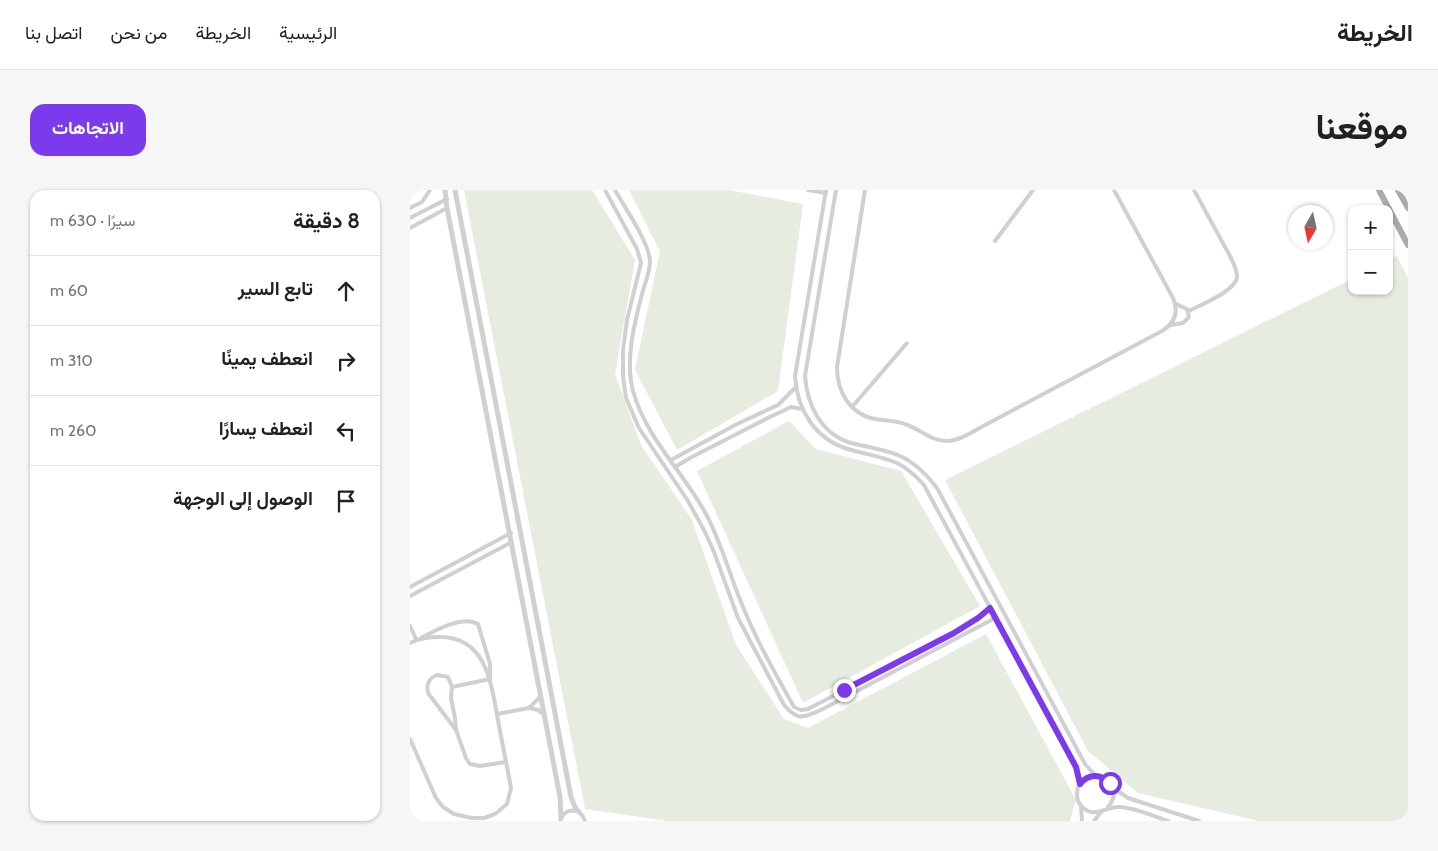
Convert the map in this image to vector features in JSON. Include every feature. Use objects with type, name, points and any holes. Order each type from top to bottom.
[{"type":"main road","points":[[1379,190],[1387,205]]},
{"type":"main road","points":[[1398,190],[1408,208]]},
{"type":"main road","points":[[1393,216],[1408,244]]},
{"type":"street","points":[[410,208],[422,202],[430,190]]},
{"type":"street","points":[[445,190],[562,804],[560,820]]},
{"type":"street","points":[[605,190],[637,249],[641,263],[627,320],[623,350],[623,376],[626,398],[639,428],[688,501],[704,530],[714,552],[732,604],[747,637],[784,704],[791,713],[805,717],[821,710],[995,618]]},
{"type":"street","points":[[615,190],[646,246],[650,262],[635,322],[630,358],[632,389],[641,415],[648,429],[687,482],[706,514],[719,542],[741,604],[794,707],[808,709],[954,633],[990,608]]},
{"type":"street","points":[[808,190],[826,192],[794,376],[802,409],[820,433],[832,442],[848,449],[888,459],[903,466],[916,476],[930,494],[1076,767],[1080,784]]},
{"type":"street","points":[[836,190],[804,376],[810,404],[816,416],[826,428],[837,436],[848,442],[900,456],[921,469],[930,478],[1085,764],[1096,776]]},
{"type":"street","points":[[866,190],[837,367],[837,377],[840,390],[852,407],[869,417],[904,423],[944,441],[954,440],[1170,325],[1186,321],[1189,317],[1188,311],[1185,307],[1176,304]]},
{"type":"street","points":[[1114,190],[1176,304],[1176,315],[1170,325]]},
{"type":"street","points":[[1188,311],[1226,292],[1233,286],[1236,277],[1236,270],[1231,258],[1194,190]]},
{"type":"street","points":[[995,241],[1031,191]]},
{"type":"street","points":[[410,218],[447,199],[455,192]]},
{"type":"street","points":[[455,192],[571,797],[575,807],[586,820]]},
{"type":"street","points":[[410,228],[447,208]]},
{"type":"street","points":[[852,407],[907,343]]},
{"type":"street","points":[[671,460],[737,424],[778,405],[796,388]]},
{"type":"street","points":[[675,467],[779,412],[791,407],[802,409]]},
{"type":"street","points":[[410,587],[511,533]]},
{"type":"street","points":[[410,596],[512,542]]},
{"type":"street","points":[[410,643],[459,622],[476,622],[480,627],[490,664],[490,680],[511,788],[510,799],[500,812],[482,820],[460,817],[444,807],[436,798],[410,739]]},
{"type":"street","points":[[410,626],[418,639]]},
{"type":"street","points":[[418,639],[447,637],[458,639],[467,644],[482,659],[490,680]]},
{"type":"street","points":[[456,730],[456,718],[451,698],[452,687],[448,677],[440,675],[430,679],[427,688],[429,695],[456,730],[470,764],[480,766],[506,762]]},
{"type":"street","points":[[452,687],[490,680]]},
{"type":"street","points":[[529,708],[541,695]]},
{"type":"street","points":[[496,714],[529,708],[538,710],[545,716]]},
{"type":"street","points":[[410,753],[416,750]]},
{"type":"street","points":[[1082,821],[1081,806],[1077,792],[1080,784],[1087,778],[1096,776],[1106,779],[1113,788],[1128,798],[1199,821]]},
{"type":"street","points":[[1094,821],[1114,798],[1113,788]]},
{"type":"street","points":[[1081,806],[1092,812],[1101,812]]},
{"type":"street","points":[[1108,807],[1127,808],[1168,821]]},
{"type":"street","points":[[560,820],[566,811],[575,810],[579,812]]},
{"type":"shaded area","points":[[464,190],[592,190],[635,260],[615,374],[641,445],[692,520],[736,645],[784,719],[808,728],[986,634],[1076,800],[1070,821],[668,821],[585,809]]},
{"type":"shaded area","points":[[629,190],[729,190],[803,204],[778,391],[677,450],[635,370],[660,251]]},
{"type":"shaded area","points":[[1397,256],[1408,278],[1408,821],[1259,821],[1138,793],[1088,751],[945,480],[1348,281],[1348,295],[1393,295],[1393,258]]},
{"type":"shaded area","points":[[789,421],[816,449],[901,471],[980,606],[803,703],[697,471]]},
{"type":"route","points":[[844,690],[954,633],[983,615],[990,608],[1076,767],[1080,784],[1083,780],[1092,776],[1102,777],[1110,783]]}]
